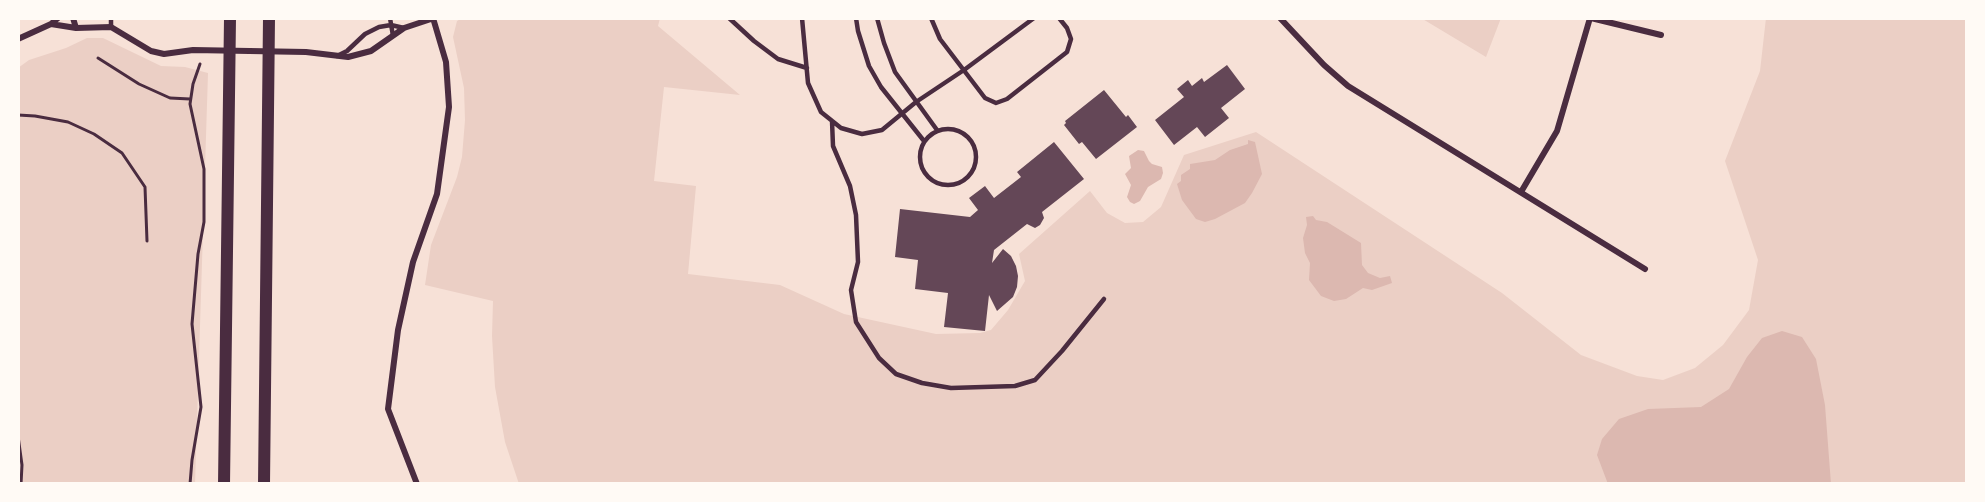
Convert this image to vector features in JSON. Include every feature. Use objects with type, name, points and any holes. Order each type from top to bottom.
[{"type":"main road","points":[[224,484],[230,18]]},
{"type":"main road","points":[[264,484],[269,18]]},
{"type":"street","points":[[18,39],[51,24],[58,18]]},
{"type":"street","points":[[73,18],[76,28]]},
{"type":"street","points":[[51,24],[76,28],[111,27],[151,51],[164,54],[193,50],[229,50],[337,56],[360,55],[393,37],[404,28],[434,18],[446,62],[449,107],[437,194],[413,262],[398,330],[388,410],[417,484]]},
{"type":"street","points":[[1280,18],[1324,65],[1348,86],[1645,269]]},
{"type":"street","points":[[1521,192],[1557,131],[1591,18],[1661,35]]},
{"type":"lane","points":[[111,18],[111,27]]},
{"type":"lane","points":[[390,18],[393,37]]},
{"type":"lane","points":[[729,18],[778,59],[807,68]]},
{"type":"lane","points":[[802,18],[808,83],[821,112],[841,128],[862,134],[882,130],[916,102],[1034,18]]},
{"type":"lane","points":[[856,18],[869,66],[881,87],[924,141]]},
{"type":"lane","points":[[877,18],[895,72],[937,130]]},
{"type":"lane","points":[[931,18],[940,39],[985,98],[996,103],[1007,99],[1067,52],[1071,39],[1067,28],[1059,18]]},
{"type":"lane","points":[[337,56],[347,51],[370,31],[391,25],[404,28]]},
{"type":"lane","points":[[832,121],[833,146],[850,186],[856,215],[858,262],[851,290],[856,322],[879,358],[896,374],[922,383],[951,388],[1015,386],[1035,380],[1104,300]]},
{"type":"lane","points":[[937,130],[957,130],[965,135],[971,141],[976,159],[969,176],[953,185],[944,186],[934,183],[921,169],[919,159],[924,141],[937,130]]},
{"type":"path","points":[[98,58],[139,84],[170,98],[190,99]]},
{"type":"path","points":[[190,484],[201,407],[192,324],[204,214],[204,169],[190,110],[190,99],[200,64]]},
{"type":"path","points":[[18,115],[68,123],[94,134],[122,153],[145,187],[147,241]]},
{"type":"path","points":[[18,436],[22,465],[21,484]]},
{"type":"shaded area","points":[[462,18],[660,18],[658,26],[740,95],[664,87],[654,181],[696,186],[688,274],[780,285],[844,314],[936,334],[980,333],[991,330],[1008,310],[1025,281],[1019,254],[1090,191],[1107,213],[1125,223],[1143,222],[1161,207],[1184,155],[1256,132],[1502,293],[1581,355],[1637,376],[1663,380],[1695,368],[1723,345],[1749,310],[1758,260],[1725,161],[1760,71],[1766,18],[1967,18],[1967,484],[519,484],[505,442],[495,387],[492,336],[493,301],[425,285],[431,245],[457,177],[462,157],[465,120],[464,88],[453,37],[457,21]]},
{"type":"shaded area","points":[[1421,18],[1501,18],[1486,57]]},
{"type":"shaded area","points":[[87,38],[103,38],[161,66],[185,67],[208,73],[195,484],[18,484],[18,68],[29,60],[66,48]]},
{"type":"shaded area","points":[[1248,140],[1255,142],[1262,174],[1252,193],[1245,203],[1215,219],[1205,222],[1196,219],[1182,200],[1177,184],[1181,181],[1181,175],[1190,169],[1190,164],[1215,160],[1230,150],[1248,144]]},
{"type":"shaded area","points":[[1138,150],[1144,151],[1152,164],[1162,167],[1163,173],[1161,179],[1148,187],[1140,201],[1134,204],[1127,197],[1131,185],[1125,174],[1131,168],[1129,156]]},
{"type":"shaded area","points":[[1313,216],[1316,220],[1327,222],[1361,243],[1362,265],[1368,273],[1380,278],[1390,276],[1392,283],[1372,290],[1363,288],[1346,299],[1334,301],[1321,296],[1309,280],[1310,263],[1305,253],[1303,238],[1307,225],[1306,217]]},
{"type":"shaded area","points":[[1782,331],[1802,337],[1816,359],[1825,405],[1831,484],[1608,484],[1597,455],[1602,439],[1619,419],[1648,409],[1701,407],[1729,389],[1747,357],[1762,338]]},
{"type":"building","points":[[1227,65],[1245,89],[1221,108],[1229,118],[1205,137],[1197,127],[1174,145],[1155,120],[1184,97],[1177,89],[1188,80],[1192,86],[1202,78],[1204,82]]},
{"type":"building","points":[[1104,90],[1137,127],[1096,159],[1082,142],[1079,144],[1064,125],[1065,121]]},
{"type":"building","points":[[1054,142],[1084,179],[1042,212],[1044,218],[1040,225],[1035,228],[1027,224],[994,250],[992,263],[1003,249],[1011,256],[1018,276],[1017,287],[1013,297],[997,311],[989,295],[985,331],[944,327],[948,293],[915,289],[918,260],[895,257],[900,209],[970,217],[978,210],[969,198],[985,186],[994,198],[1021,177],[1017,172]]}]
